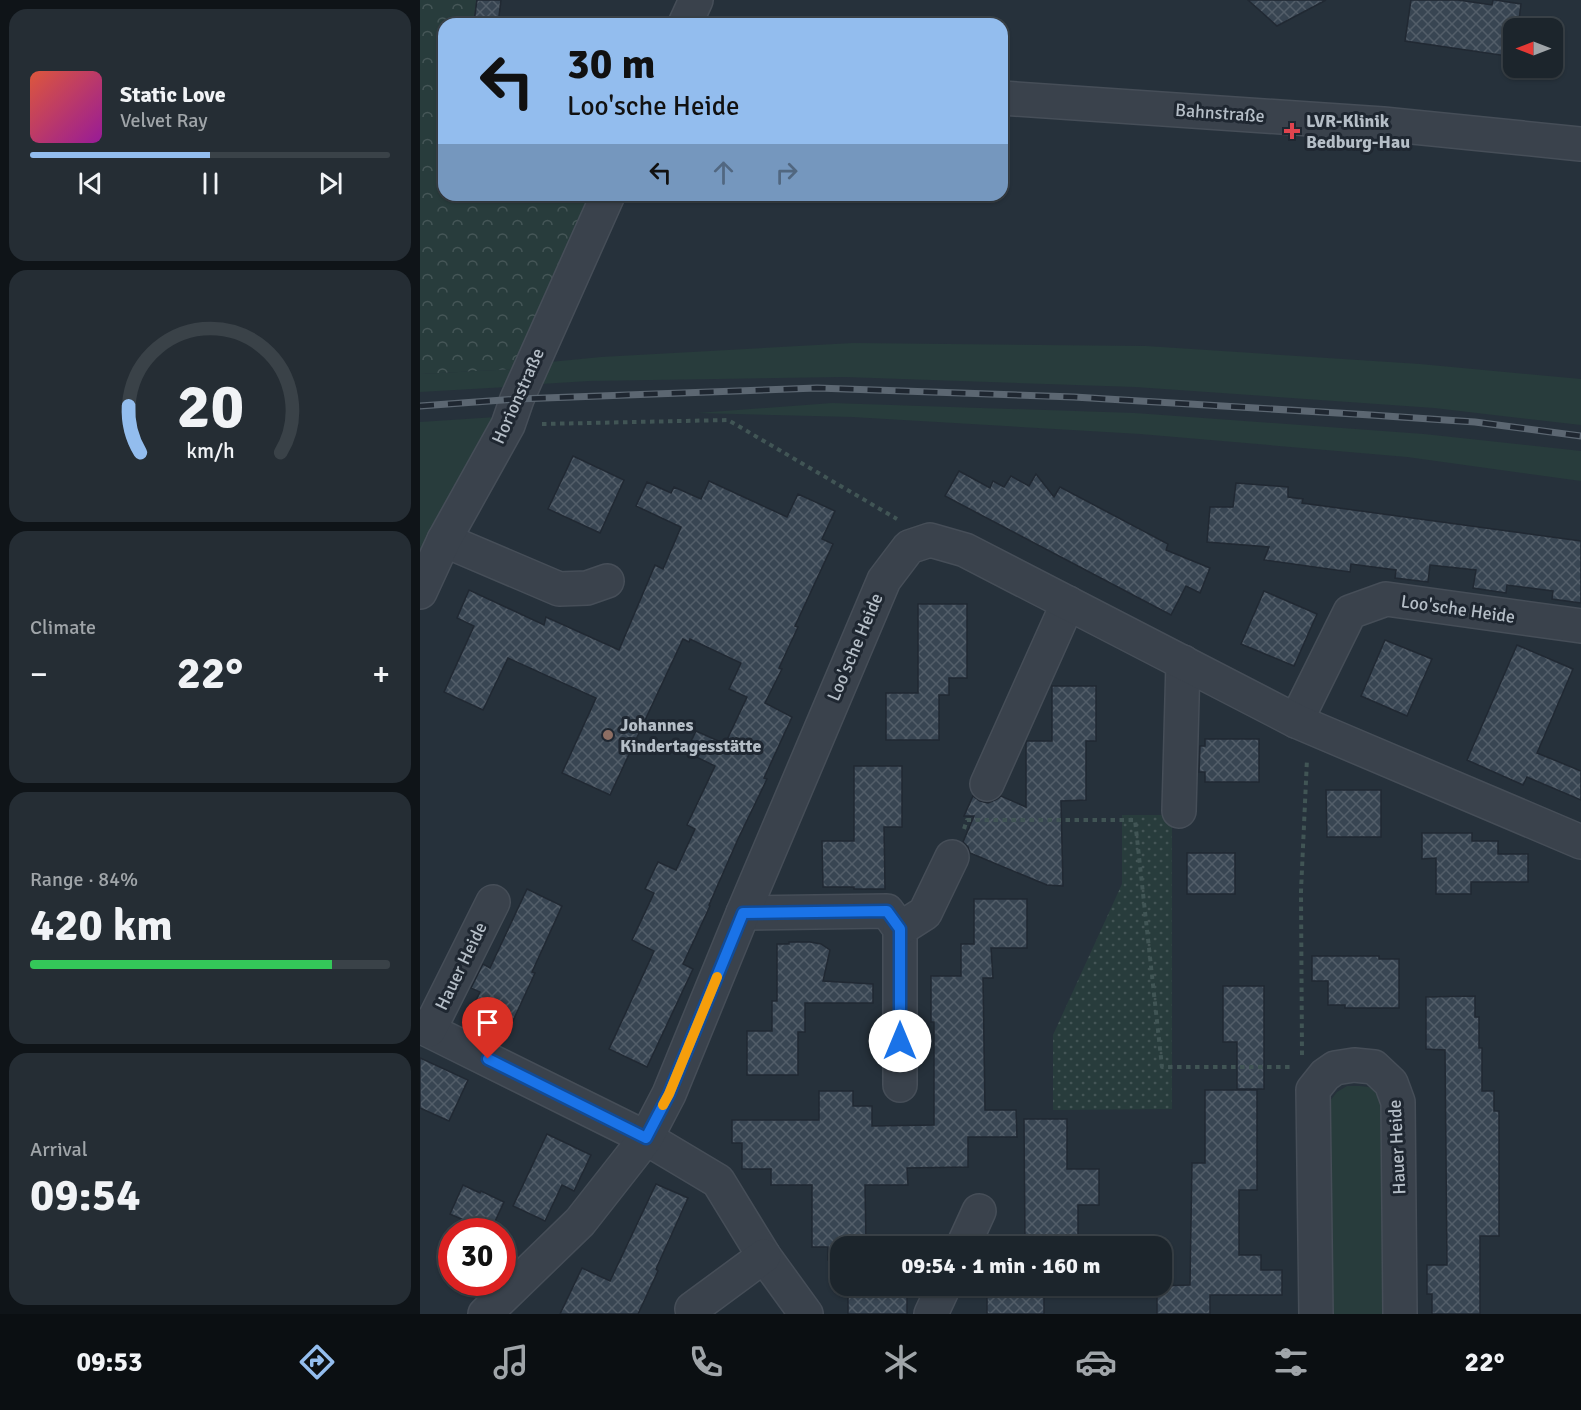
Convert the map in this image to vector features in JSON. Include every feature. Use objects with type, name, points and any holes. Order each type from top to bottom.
[{"type":"street","points":[[688,18],[696,0]]},
{"type":"street","name":"Bahnstraße","points":[[1008,98],[1383,124],[1581,144]]},
{"type":"street","name":"Horionstraße","points":[[420,592],[444,540],[508,425],[517,399],[605,201]]},
{"type":"street","points":[[444,540],[559,589],[587,588],[607,581]]},
{"type":"street","points":[[909,547],[930,540],[965,550],[1302,723],[1581,842]]},
{"type":"street","name":"Loo'sche Heide","points":[[485,1314],[580,1222],[646,1138],[669,1094],[884,580],[909,547]]},
{"type":"street","name":"Loo'sche Heide","points":[[1302,723],[1350,612],[1386,599],[1581,626]]},
{"type":"street","points":[[987,784],[1068,603]]},
{"type":"street","points":[[1179,811],[1183,662]]},
{"type":"street","points":[[900,929],[925,913],[952,857]]},
{"type":"street","name":"Hauer Heide","points":[[493,902],[425,1028],[646,1138],[718,1181],[764,1256],[807,1314]]},
{"type":"street","points":[[743,913],[887,911],[900,929],[900,1085]]},
{"type":"street","name":"Hauer Heide","points":[[1310,1078],[1325,1075],[1335,1068],[1354,1065],[1374,1067],[1391,1083],[1395,1092],[1398,1102],[1400,1314]]},
{"type":"street","points":[[1310,1078],[1316,1314]]},
{"type":"street","points":[[968,1236],[980,1211]]},
{"type":"street","points":[[692,1309],[764,1256]]},
{"type":"street","points":[[931,1314],[940,1296]]},
{"type":"path","points":[[508,425],[728,420],[912,528],[909,547]]},
{"type":"path","points":[[952,857],[967,820],[1135,820],[1162,1067],[1310,1078],[1302,1055],[1302,723]]},
{"type":"green space","points":[[420,0],[476,0],[474,18],[438,18],[438,201],[586,201],[513,369],[420,374]]},
{"type":"green space","points":[[853,343],[1146,346],[1420,364],[1581,379],[1581,425],[1434,408],[1135,387],[844,377],[589,381],[541,384],[550,362]]},
{"type":"green space","points":[[513,369],[507,387],[420,392],[420,374]]},
{"type":"green space","points":[[832,403],[1135,413],[1424,434],[1581,451],[1581,481],[1407,457],[1140,434],[852,417],[697,413]]},
{"type":"green space","points":[[496,417],[420,568],[420,422]]},
{"type":"green space","points":[[1122,815],[1172,815],[1172,1109],[1053,1110],[1053,1035],[1122,884]]},
{"type":"green space","points":[[1347,1086],[1372,1088],[1388,1106],[1389,1314],[1327,1314],[1326,1106],[1337,1092]]},
{"type":"building","points":[[477,0],[501,0],[499,18],[475,18]]},
{"type":"building","points":[[1248,0],[1326,0],[1277,26]]},
{"type":"building","points":[[1411,0],[1458,0],[1492,5],[1495,0],[1521,4],[1519,18],[1503,18],[1503,55],[1405,41]]},
{"type":"building","points":[[573,456],[624,480],[600,533],[548,509]]},
{"type":"building","points":[[959,471],[990,488],[993,481],[1004,487],[1011,476],[1029,486],[1036,474],[1054,497],[1060,487],[1168,544],[1166,550],[1210,568],[1200,593],[1186,586],[1171,615],[945,496]]},
{"type":"building","points":[[709,481],[787,517],[798,494],[835,511],[822,539],[833,544],[795,626],[798,627],[779,668],[782,669],[765,703],[792,717],[764,778],[767,779],[683,964],[693,969],[647,1067],[609,1049],[654,951],[632,940],[654,893],[645,889],[658,862],[676,870],[695,829],[687,825],[715,766],[686,752],[696,731],[725,744],[747,697],[729,689],[741,663],[690,639],[689,642],[683,639],[610,795],[562,773],[596,698],[508,658],[483,710],[444,692],[474,626],[457,618],[469,590],[544,625],[546,617],[619,650],[655,565],[663,569],[681,527],[636,506],[647,482],[671,493],[674,487],[701,499]]},
{"type":"building","points":[[1236,483],[1288,487],[1288,497],[1303,499],[1302,503],[1581,541],[1581,603],[1552,599],[1553,591],[1507,585],[1506,593],[1473,588],[1476,570],[1430,565],[1428,582],[1395,578],[1396,570],[1351,564],[1350,572],[1264,560],[1269,547],[1207,542],[1210,507],[1233,507]]},
{"type":"building","points":[[1264,591],[1317,614],[1294,666],[1241,644]]},
{"type":"building","points":[[918,604],[967,604],[967,678],[949,678],[949,695],[939,695],[939,740],[886,740],[886,693],[918,693]]},
{"type":"building","points":[[1385,640],[1432,659],[1407,716],[1361,696]]},
{"type":"building","points":[[1517,645],[1573,669],[1537,753],[1581,771],[1581,800],[1527,777],[1523,785],[1467,760]]},
{"type":"building","points":[[1052,686],[1096,686],[1096,741],[1086,741],[1086,800],[1061,801],[1063,886],[1047,885],[970,853],[963,842],[974,816],[964,816],[973,796],[988,803],[1001,796],[1026,807],[1026,743],[1027,741],[1052,741]]},
{"type":"building","points":[[1205,739],[1259,739],[1259,782],[1205,782],[1205,772],[1199,772],[1200,746],[1205,746]]},
{"type":"building","points":[[854,766],[902,766],[902,827],[884,827],[885,889],[823,887],[822,841],[854,841]]},
{"type":"building","points":[[1326,790],[1381,790],[1381,837],[1327,837]]},
{"type":"building","points":[[1422,833],[1472,833],[1472,841],[1498,841],[1498,854],[1528,854],[1528,882],[1471,882],[1471,894],[1436,894],[1436,858],[1422,859]]},
{"type":"building","points":[[1187,853],[1235,853],[1235,894],[1187,894]]},
{"type":"building","points":[[527,889],[562,906],[506,1036],[467,1019],[480,992],[471,988],[483,964],[490,968]]},
{"type":"building","points":[[974,899],[1027,899],[1027,948],[991,948],[993,978],[983,978],[985,1110],[1016,1110],[1017,1137],[968,1137],[968,1167],[907,1168],[908,1185],[865,1185],[866,1236],[830,1236],[830,1260],[828,1260],[828,1247],[812,1247],[812,1185],[771,1185],[771,1169],[742,1169],[742,1143],[732,1143],[732,1120],[819,1120],[819,1091],[853,1091],[853,1106],[872,1106],[872,1126],[934,1125],[934,1022],[931,1022],[931,976],[961,976],[961,944],[974,944]]},
{"type":"building","points":[[789,942],[821,944],[830,950],[823,981],[873,984],[873,1003],[805,1003],[805,1032],[798,1032],[798,1075],[747,1075],[747,1031],[772,1031],[772,1001],[777,1001],[777,944],[789,944]]},
{"type":"building","points":[[1312,956],[1379,956],[1379,959],[1399,959],[1399,1008],[1345,1008],[1345,1005],[1328,1005],[1328,981],[1312,981]]},
{"type":"building","points":[[1223,986],[1264,986],[1264,1089],[1237,1089],[1237,1042],[1223,1042]]},
{"type":"building","points":[[1475,996],[1475,1017],[1479,1017],[1479,1048],[1482,1048],[1482,1091],[1494,1091],[1494,1111],[1499,1111],[1499,1236],[1480,1236],[1480,1314],[1432,1314],[1432,1294],[1427,1294],[1427,1265],[1447,1265],[1445,1050],[1426,1049],[1426,997]]},
{"type":"building","points":[[420,1058],[468,1080],[449,1121],[420,1108]]},
{"type":"building","points":[[1205,1090],[1257,1090],[1257,1190],[1239,1190],[1239,1255],[1261,1255],[1261,1270],[1282,1270],[1282,1295],[1210,1295],[1210,1314],[1157,1314],[1157,1296],[1172,1296],[1172,1286],[1190,1285],[1192,1163],[1205,1163]]},
{"type":"building","points":[[1024,1119],[1067,1119],[1067,1169],[1099,1169],[1099,1205],[1078,1205],[1078,1236],[1025,1236]]},
{"type":"building","points":[[547,1134],[591,1155],[574,1191],[562,1185],[545,1221],[513,1206]]},
{"type":"building","points":[[656,1184],[688,1198],[638,1314],[560,1314],[582,1268],[610,1281]]},
{"type":"building","points":[[463,1185],[504,1202],[497,1218],[459,1218],[450,1214]]},
{"type":"building","points":[[848,1296],[907,1296],[907,1314],[848,1314]]},
{"type":"building","points":[[987,1296],[1044,1296],[1044,1314],[987,1314]]},
{"type":"railway","points":[[420,406],[517,399],[817,388],[1074,397],[1371,415],[1475,422],[1581,436]]},
{"type":"slow traffic","points":[[663,1105],[717,977]]},
{"type":"place","name":"LVR-Klinik Bedburg-Hau","points":[[1292,131]]},
{"type":"place","name":"Johannes Kindertagesstätte","points":[[608,735]]},
{"type":"route","points":[[488,1059],[646,1138],[669,1094],[743,913],[887,911],[900,929],[900,1041]]}]
